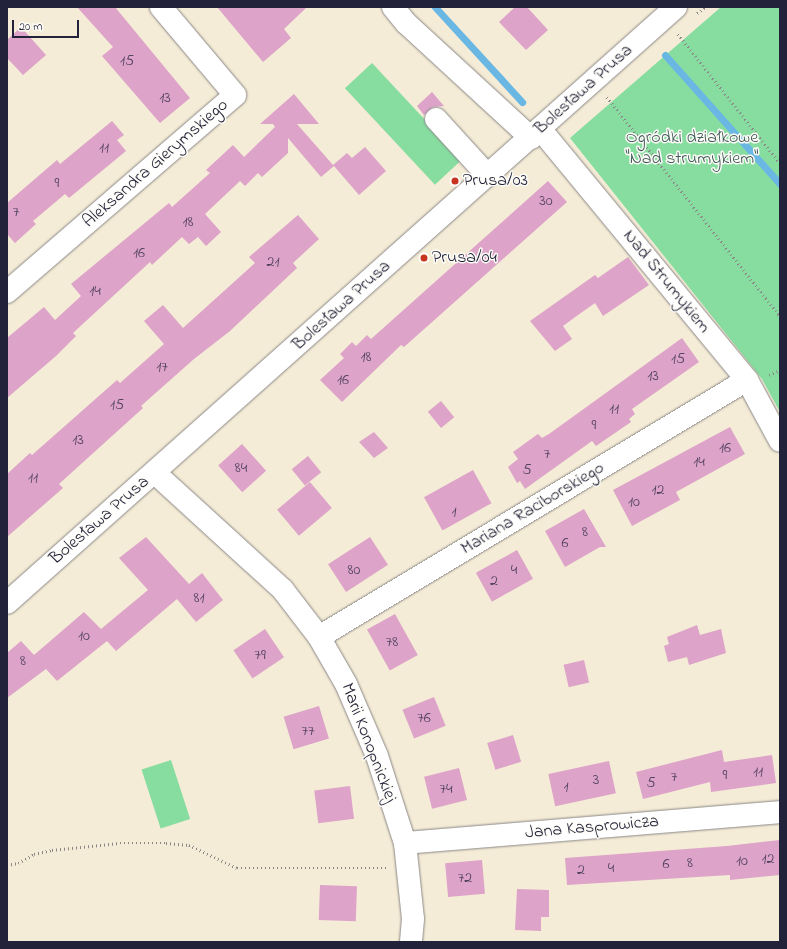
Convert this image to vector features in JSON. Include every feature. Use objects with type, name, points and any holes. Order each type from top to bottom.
[{"type":"street","name":"Aleksandra Gierymskiego","points":[[7,292],[236,95],[161,7]]},
{"type":"street","name":"Nad Strumykiem","points":[[393,7],[406,23],[536,134],[747,380],[780,441]]},
{"type":"street","name":"Bolesława Prusa","points":[[7,603],[536,134],[676,7]]},
{"type":"street","points":[[436,119],[488,176]]},
{"type":"street","name":"Mariana Raciborskiego","points":[[319,637],[747,380]]},
{"type":"street","name":"Marii Konopnickiej","points":[[155,473],[283,590],[319,637],[346,684],[363,722],[405,843],[413,918],[411,942]]},
{"type":"street","name":"Jana Kasprowicza","points":[[405,843],[780,812]]},
{"type":"path","points":[[676,32],[780,163]]},
{"type":"path","points":[[605,94],[780,316]]},
{"type":"path","points":[[7,865],[52,850],[120,843],[166,843],[189,845],[237,868],[393,868]]},
{"type":"green space","name":"Ogródki działkowe \"Nad strumykiem\"","points":[[721,7],[780,7],[780,412],[762,379],[570,138]]},
{"type":"green space","points":[[372,63],[462,160],[435,185],[345,88]]},
{"type":"green space","points":[[171,760],[190,819],[161,829],[142,770]]},
{"type":"building","points":[[77,7],[115,7],[190,98],[160,123],[102,56],[113,47]]},
{"type":"building","points":[[217,7],[307,7],[284,29],[291,38],[263,62]]},
{"type":"building","points":[[515,7],[527,7],[548,30],[526,50],[499,22]]},
{"type":"building","points":[[21,27],[46,55],[23,75],[7,58],[7,40]]},
{"type":"building","points":[[432,92],[444,106],[433,107],[424,115],[417,106]]},
{"type":"building","points":[[294,94],[319,124],[297,124],[333,165],[347,153],[352,158],[365,147],[386,171],[359,195],[334,166],[321,177],[288,138],[288,153],[262,177],[258,173],[245,186],[240,181],[205,214],[221,232],[206,246],[198,237],[189,244],[182,237],[152,265],[150,262],[73,333],[76,336],[56,356],[7,398],[7,338],[44,307],[55,320],[81,296],[71,284],[169,203],[172,207],[210,173],[206,170],[233,145],[244,157],[275,127],[273,124],[260,124]]},
{"type":"building","points":[[112,121],[124,135],[117,140],[126,151],[69,198],[65,194],[33,221],[36,224],[15,243],[7,234],[7,203],[57,160],[60,164]]},
{"type":"building","points":[[548,181],[567,202],[404,347],[401,345],[342,402],[320,380],[344,358],[340,354],[352,342],[356,346],[367,335],[371,339]]},
{"type":"building","points":[[298,215],[319,239],[293,263],[297,268],[230,331],[194,359],[141,406],[143,408],[59,484],[63,488],[7,537],[7,474],[30,453],[32,455],[117,380],[120,383],[164,344],[144,321],[163,305],[183,328],[255,263],[249,257]]},
{"type":"building","points":[[628,257],[649,285],[603,316],[595,303],[563,326],[572,339],[555,351],[530,321],[595,275],[598,278]]},
{"type":"building","points":[[682,338],[699,362],[632,409],[635,414],[629,419],[631,422],[596,446],[592,441],[525,489],[520,481],[517,483],[508,467],[518,459],[513,452],[538,434],[542,438],[549,434]]},
{"type":"building","points":[[441,401],[454,417],[441,428],[428,412]]},
{"type":"building","points":[[730,427],[745,454],[676,492],[680,500],[632,526],[613,490]]},
{"type":"building","points":[[374,432],[388,448],[374,458],[359,442]]},
{"type":"building","points":[[242,444],[266,471],[242,492],[218,465]]},
{"type":"building","points":[[308,456],[321,472],[305,486],[292,469]]},
{"type":"building","points":[[473,470],[491,503],[442,530],[424,497]]},
{"type":"building","points":[[310,482],[332,508],[299,536],[277,510]]},
{"type":"building","points":[[584,509],[606,547],[600,547],[565,567],[545,531]]},
{"type":"building","points":[[146,537],[189,584],[202,573],[223,600],[196,622],[177,599],[116,651],[107,641],[57,681],[46,669],[7,698],[7,653],[21,641],[34,655],[84,612],[101,629],[148,590],[119,558]]},
{"type":"building","points":[[370,537],[388,565],[346,592],[328,564]]},
{"type":"building","points":[[517,550],[533,579],[492,602],[476,573]]},
{"type":"building","points":[[395,614],[418,655],[390,671],[367,630]]},
{"type":"building","points":[[697,625],[700,635],[721,629],[726,653],[689,665],[687,657],[668,662],[664,646],[669,644],[667,637]]},
{"type":"building","points":[[265,629],[284,657],[253,678],[233,650]]},
{"type":"building","points":[[584,660],[589,682],[569,687],[564,665]]},
{"type":"building","points":[[434,697],[446,726],[414,738],[402,710]]},
{"type":"building","points":[[319,706],[329,739],[294,749],[284,717]]},
{"type":"building","points":[[513,735],[521,762],[495,770],[487,743]]},
{"type":"building","points":[[722,750],[724,762],[772,755],[776,783],[711,792],[710,782],[643,799],[636,772]]},
{"type":"building","points":[[609,761],[616,793],[555,806],[548,774]]},
{"type":"building","points":[[459,768],[467,800],[432,809],[424,777]]},
{"type":"building","points":[[350,786],[354,819],[318,823],[314,790]]},
{"type":"building","points":[[780,840],[780,875],[730,880],[730,875],[567,885],[565,858],[727,846]]},
{"type":"building","points":[[482,860],[485,894],[448,897],[445,863]]},
{"type":"building","points":[[320,885],[357,886],[356,921],[319,920]]},
{"type":"building","points":[[517,889],[549,890],[549,917],[541,917],[541,931],[515,930]]},
{"type":"waterway","points":[[435,7],[522,102]]},
{"type":"waterway","points":[[665,55],[780,184]]},
{"type":"place","name":"Prusa/03","points":[[455,181]]},
{"type":"place","name":"Prusa/04","points":[[424,258]]}]
